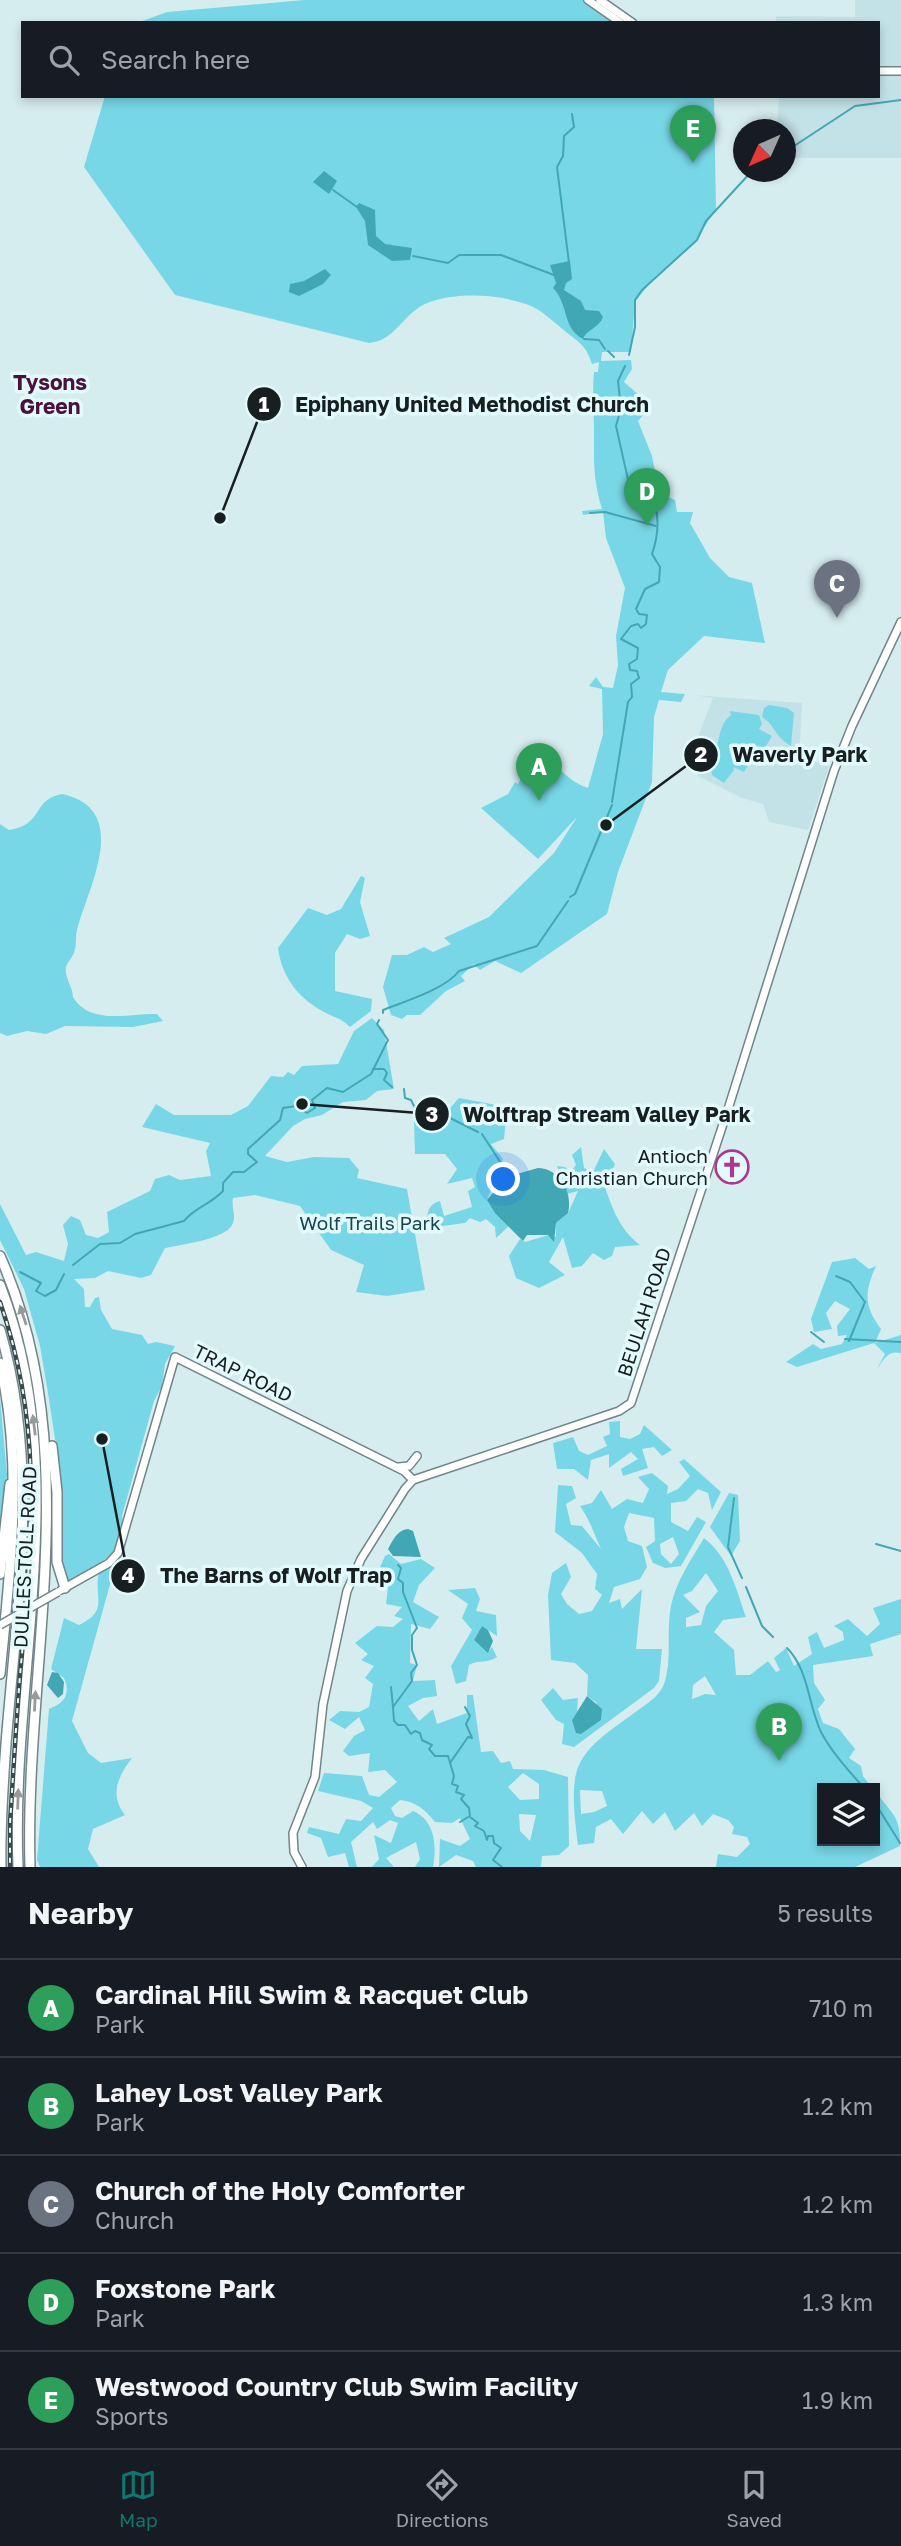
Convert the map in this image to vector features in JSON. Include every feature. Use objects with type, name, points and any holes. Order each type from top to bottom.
[{"type":"highway","name":"DULLES TOLL ROAD","points":[[0,1256],[24,1318],[38,1376],[46,1433],[49,1500],[32,1759],[30,1867]]},
{"type":"highway","points":[[0,1285],[28,1382],[38,1474],[20,1765],[18,1867]]},
{"type":"highway","points":[[0,1330],[19,1416],[24,1486],[1,1812],[1,1867]]},
{"type":"highway","name":"DULLES TOLL ROAD","points":[[0,1363],[10,1416],[15,1512],[0,1675]]},
{"type":"highway","points":[[38,1376],[56,1467],[57,1562],[61,1590]]},
{"type":"highway","points":[[0,1574],[10,1486],[10,1416]]},
{"type":"main road","points":[[588,0],[618,21]]},
{"type":"main road","points":[[600,0],[630,21]]},
{"type":"main road","points":[[880,71],[901,71]]},
{"type":"main road","name":"BEULAH ROAD","points":[[413,1480],[630,1405],[729,1106],[827,793],[860,710],[901,622]]},
{"type":"main road","name":"TRAP ROAD","points":[[0,1625],[109,1563],[118,1553],[175,1357],[397,1467],[413,1480]]},
{"type":"main road","points":[[397,1467],[409,1466],[417,1456]]},
{"type":"main road","points":[[302,1867],[294,1850],[294,1830],[315,1777],[322,1710],[348,1587],[364,1553],[402,1492],[413,1480]]},
{"type":"shaded area","points":[[855,0],[901,0],[901,158],[796,158],[796,119],[778,119],[779,98],[880,98],[880,21],[776,21],[776,16],[855,17]]},
{"type":"shaded area","points":[[324,171],[337,181],[329,194],[313,182]]},
{"type":"shaded area","points":[[359,203],[375,210],[376,236],[385,244],[412,248],[410,260],[392,261],[368,245],[365,221],[356,207]]},
{"type":"shaded area","points":[[570,261],[572,279],[566,283],[564,290],[581,301],[585,310],[599,311],[603,317],[583,339],[572,329],[553,288],[556,283],[550,265]]},
{"type":"shaded area","points":[[325,269],[331,275],[323,284],[299,296],[289,292],[290,284],[304,281]]},
{"type":"shaded area","points":[[693,695],[802,703],[799,760],[830,763],[808,830],[769,822],[763,804],[742,798],[698,776],[699,734],[713,698]]},
{"type":"shaded area","points":[[538,1168],[546,1169],[559,1177],[569,1198],[568,1213],[556,1223],[554,1242],[548,1235],[527,1235],[523,1241],[495,1213],[487,1200],[506,1177]]},
{"type":"shaded area","points":[[408,1529],[413,1531],[421,1557],[393,1556],[388,1549],[398,1533]]},
{"type":"shaded area","points":[[482,1626],[488,1630],[493,1641],[488,1653],[474,1640]]},
{"type":"shaded area","points":[[52,1672],[58,1673],[64,1682],[63,1694],[58,1698],[47,1685]]},
{"type":"shaded area","points":[[587,1696],[602,1709],[601,1720],[581,1734],[576,1733],[572,1720]]},
{"type":"green space","points":[[304,0],[588,0],[618,21],[142,21],[167,12]]},
{"type":"green space","points":[[104,98],[714,98],[716,209],[693,245],[654,278],[635,302],[631,352],[602,352],[601,361],[631,360],[632,369],[624,382],[639,395],[638,408],[644,414],[638,421],[652,456],[658,486],[664,495],[675,500],[677,512],[693,512],[690,523],[710,558],[729,577],[752,583],[765,643],[704,636],[668,670],[661,692],[685,694],[681,702],[659,700],[654,717],[652,782],[618,872],[607,914],[521,973],[495,961],[480,970],[474,964],[461,976],[465,981],[446,991],[420,1015],[407,1015],[402,1019],[391,1015],[383,987],[392,955],[407,955],[424,947],[433,952],[451,944],[444,938],[489,917],[554,853],[577,817],[538,859],[481,808],[508,794],[515,782],[518,784],[535,752],[548,759],[572,780],[588,788],[603,734],[602,689],[589,686],[596,677],[603,687],[613,688],[618,665],[616,636],[625,588],[606,538],[603,512],[583,515],[582,511],[602,509],[594,462],[593,380],[594,372],[598,372],[599,362],[592,364],[582,346],[540,311],[506,299],[464,296],[437,300],[417,308],[386,337],[369,343],[175,295],[84,167]]},
{"type":"green space","points":[[769,705],[787,708],[794,713],[791,746],[762,717],[764,708]]},
{"type":"green space","points":[[730,711],[759,715],[762,724],[759,729],[772,736],[763,751],[756,747],[744,772],[733,767],[734,770],[724,783],[712,775],[710,757],[723,725],[731,715]]},
{"type":"green space","points":[[62,794],[83,802],[95,815],[101,831],[96,870],[78,926],[74,953],[66,967],[73,997],[80,1006],[100,1015],[157,1014],[163,1021],[133,1027],[65,1026],[46,1034],[27,1031],[7,1036],[0,1033],[0,824],[9,830],[20,827],[33,818],[46,801]]},
{"type":"green space","points":[[361,876],[365,878],[360,902],[370,936],[360,939],[347,934],[335,953],[335,991],[372,999],[371,1011],[350,1027],[300,994],[283,969],[278,948],[308,908],[327,915],[341,909]]},
{"type":"green space","name":"Wolf Trails Park","points":[[372,1018],[384,1030],[394,1089],[377,1091],[366,1100],[343,1102],[322,1115],[305,1119],[293,1126],[265,1156],[287,1162],[314,1157],[349,1158],[359,1170],[357,1178],[407,1189],[425,1290],[387,1296],[356,1292],[364,1265],[331,1250],[300,1206],[255,1195],[233,1198],[233,1222],[228,1230],[202,1241],[165,1248],[151,1275],[141,1278],[108,1271],[95,1278],[74,1279],[84,1289],[85,1307],[90,1307],[95,1298],[99,1297],[101,1310],[112,1329],[142,1335],[148,1344],[156,1342],[175,1346],[165,1364],[162,1386],[154,1401],[122,1516],[123,1527],[119,1544],[101,1562],[64,1581],[61,1568],[59,1465],[48,1393],[40,1346],[24,1289],[0,1240],[0,1204],[26,1255],[36,1252],[64,1261],[68,1244],[63,1225],[71,1216],[80,1220],[86,1235],[98,1238],[109,1232],[107,1212],[150,1191],[155,1179],[169,1175],[180,1180],[211,1176],[206,1151],[210,1143],[142,1127],[156,1104],[174,1115],[231,1115],[248,1106],[271,1076],[283,1077],[288,1072],[294,1075],[302,1066],[338,1064],[354,1031]]},
{"type":"green space","points":[[459,1098],[507,1107],[504,1139],[491,1144],[503,1159],[487,1200],[509,1226],[496,1238],[495,1227],[486,1219],[480,1222],[470,1218],[465,1223],[428,1228],[428,1215],[432,1205],[440,1201],[444,1216],[472,1207],[468,1191],[475,1187],[472,1178],[447,1184],[457,1169],[445,1154],[415,1154],[414,1120],[438,1122]]},
{"type":"green space","points":[[581,1147],[584,1168],[593,1172],[604,1149],[615,1164],[609,1177],[614,1181],[604,1185],[622,1225],[640,1245],[615,1247],[612,1256],[604,1260],[593,1253],[582,1266],[572,1268],[563,1237],[549,1262],[565,1275],[539,1288],[516,1278],[509,1256],[520,1239],[525,1242],[549,1235],[556,1237],[556,1223],[568,1213],[578,1191],[567,1194],[557,1166],[565,1167],[570,1172],[576,1165],[572,1155]]},
{"type":"green space","points":[[855,1258],[869,1269],[876,1266],[868,1292],[871,1313],[881,1329],[875,1343],[901,1335],[901,1353],[890,1354],[877,1369],[885,1354],[874,1343],[797,1367],[786,1362],[813,1344],[821,1349],[842,1344],[847,1335],[838,1336],[837,1326],[850,1309],[835,1301],[826,1313],[832,1329],[814,1332],[811,1319],[832,1262]]},
{"type":"green space","points":[[0,1398],[7,1475],[0,1552]]},
{"type":"green space","points":[[620,1421],[620,1437],[630,1439],[640,1434],[644,1425],[672,1450],[662,1456],[654,1447],[642,1449],[648,1468],[623,1476],[621,1469],[638,1459],[631,1452],[609,1468],[609,1454],[591,1460],[588,1480],[574,1469],[557,1469],[553,1443],[573,1437],[579,1451],[588,1455],[607,1446],[603,1437],[610,1434],[609,1422]]},
{"type":"green space","points":[[684,1459],[721,1492],[712,1510],[708,1493],[698,1489],[686,1501],[671,1503],[671,1522],[688,1531],[697,1517],[706,1522],[681,1566],[665,1568],[653,1563],[646,1547],[655,1541],[654,1518],[629,1513],[624,1527],[628,1541],[642,1546],[647,1567],[640,1579],[614,1587],[609,1603],[620,1599],[622,1609],[642,1589],[636,1649],[662,1649],[659,1681],[654,1688],[574,1747],[562,1744],[564,1724],[556,1720],[541,1700],[553,1688],[563,1700],[578,1698],[577,1712],[572,1720],[597,1703],[587,1696],[588,1675],[575,1663],[551,1660],[548,1595],[552,1573],[566,1563],[571,1577],[561,1594],[567,1604],[579,1614],[592,1611],[602,1595],[595,1589],[597,1574],[582,1553],[555,1532],[558,1485],[572,1486],[576,1498],[566,1504],[571,1525],[582,1526],[601,1549],[580,1506],[592,1503],[601,1490],[612,1509],[627,1499],[643,1503],[649,1489],[638,1477],[652,1473],[668,1486],[667,1494],[678,1489],[690,1476],[679,1462]],"holes":[[[673,1537],[679,1554],[671,1564],[661,1554],[660,1544]]]},
{"type":"green space","points":[[729,1493],[738,1495],[740,1541],[731,1556],[710,1527]]},
{"type":"green space","points":[[704,1538],[726,1564],[746,1617],[723,1620],[714,1632],[734,1650],[736,1675],[750,1675],[768,1661],[776,1672],[780,1670],[774,1658],[786,1648],[794,1666],[812,1654],[808,1637],[817,1632],[824,1648],[844,1640],[843,1632],[834,1626],[848,1619],[867,1636],[880,1624],[873,1608],[901,1599],[901,1634],[870,1644],[873,1656],[813,1665],[814,1683],[825,1700],[818,1709],[823,1723],[839,1729],[855,1749],[849,1758],[861,1766],[868,1783],[817,1783],[817,1846],[880,1846],[880,1797],[897,1821],[900,1846],[855,1867],[716,1867],[718,1854],[737,1857],[750,1844],[747,1837],[732,1834],[734,1827],[728,1820],[713,1814],[702,1826],[694,1813],[675,1831],[665,1812],[653,1824],[642,1811],[623,1834],[611,1819],[596,1827],[594,1843],[578,1845],[574,1794],[575,1777],[580,1763],[601,1738],[649,1703],[661,1689],[667,1672],[673,1597],[680,1579]],"holes":[[[706,1573],[718,1591],[706,1606],[701,1625],[686,1627],[686,1618],[700,1612],[683,1595],[692,1591]],[[705,1676],[716,1695],[705,1694],[692,1699],[693,1685]],[[580,1790],[602,1791],[607,1806],[581,1814]]]},
{"type":"green space","points":[[389,1554],[401,1564],[421,1559],[435,1568],[419,1585],[413,1602],[439,1617],[430,1629],[411,1624],[410,1663],[417,1665],[413,1681],[435,1680],[437,1696],[423,1698],[408,1706],[419,1721],[433,1709],[437,1724],[467,1713],[467,1695],[473,1695],[481,1752],[493,1751],[501,1763],[510,1761],[513,1769],[544,1770],[568,1777],[569,1846],[559,1855],[542,1856],[541,1867],[476,1867],[473,1861],[456,1855],[439,1867],[440,1839],[460,1846],[470,1839],[460,1818],[452,1823],[435,1822],[420,1807],[400,1800],[391,1808],[395,1816],[402,1818],[413,1811],[430,1827],[435,1851],[433,1867],[415,1867],[420,1859],[416,1842],[386,1858],[394,1867],[372,1867],[379,1859],[374,1835],[391,1843],[398,1823],[390,1820],[377,1829],[373,1822],[351,1842],[357,1867],[349,1867],[345,1853],[328,1857],[321,1838],[307,1833],[309,1827],[339,1834],[346,1819],[361,1821],[373,1808],[361,1801],[318,1791],[324,1773],[362,1776],[369,1795],[379,1797],[397,1782],[385,1770],[368,1772],[370,1753],[349,1756],[343,1751],[354,1736],[365,1730],[359,1717],[345,1729],[329,1720],[340,1711],[359,1712],[369,1707],[373,1684],[365,1678],[374,1666],[361,1660],[368,1654],[355,1643],[377,1626],[393,1627],[403,1619],[394,1616],[402,1607],[386,1604],[389,1578],[380,1567],[385,1556]],"holes":[[[523,1773],[539,1784],[539,1799],[520,1800],[508,1787]],[[519,1814],[536,1815],[530,1841],[520,1831]]]},
{"type":"green space","points":[[116,1563],[72,1721],[88,1753],[101,1763],[132,1758],[119,1779],[116,1793],[125,1815],[93,1829],[88,1849],[99,1867],[40,1867],[37,1860],[49,1709],[65,1698],[67,1689],[64,1678],[51,1669],[64,1618],[79,1625],[94,1614],[98,1603],[99,1572]]},
{"type":"green space","points":[[475,1588],[480,1599],[476,1611],[496,1615],[497,1636],[482,1626],[474,1640],[488,1652],[492,1647],[497,1657],[469,1665],[466,1681],[456,1684],[451,1666],[472,1630],[462,1618],[468,1604],[448,1590]]},
{"type":"waterway","points":[[796,145],[855,106],[901,100]]},
{"type":"waterway","points":[[569,263],[557,167],[563,156],[564,136],[574,127],[572,114]]},
{"type":"waterway","points":[[629,355],[635,327],[635,300],[642,290],[697,240],[706,221],[742,182]]},
{"type":"waterway","points":[[333,190],[357,207]]},
{"type":"waterway","points":[[413,256],[448,263],[459,255],[501,255],[554,275]]},
{"type":"waterway","points":[[584,339],[599,340],[605,349]]},
{"type":"waterway","points":[[608,351],[614,357]]},
{"type":"waterway","points":[[612,802],[628,702],[632,697],[631,684],[639,678],[637,671],[630,670],[629,664],[637,659],[638,648],[621,639],[631,626],[638,624],[641,628],[646,624],[647,615],[639,614],[636,609],[645,589],[659,582],[660,567],[652,554],[657,525],[654,503],[651,497],[631,493],[616,426],[621,408],[618,381],[625,366]]},
{"type":"waterway","points":[[590,513],[605,512],[656,526]]},
{"type":"waterway","points":[[570,897],[575,894],[612,805]]},
{"type":"waterway","points":[[383,1013],[383,1010],[435,989],[459,971],[537,946],[568,901]]},
{"type":"waterway","points":[[73,1265],[100,1244],[120,1243],[135,1234],[184,1221],[223,1191],[223,1183],[233,1172],[244,1172],[257,1162],[248,1154],[248,1149],[280,1120],[283,1108],[296,1106],[307,1113],[315,1108],[312,1100],[327,1088],[343,1092],[371,1074],[388,1040],[377,1024],[379,1020]]},
{"type":"waterway","points":[[373,1069],[384,1069],[387,1073],[384,1080],[392,1087]]},
{"type":"waterway","points":[[404,1089],[405,1098],[411,1100],[416,1110],[427,1110],[431,1105]]},
{"type":"waterway","points":[[448,1117],[478,1132]]},
{"type":"waterway","points":[[482,1134],[506,1171]]},
{"type":"waterway","points":[[20,1272],[41,1283],[36,1291],[45,1296],[56,1290],[64,1274]]},
{"type":"waterway","points":[[836,1276],[850,1282],[865,1302],[849,1341]]},
{"type":"waterway","points":[[811,1332],[824,1342]]},
{"type":"waterway","points":[[845,1339],[901,1342]]},
{"type":"waterway","points":[[734,1498],[728,1547],[742,1578]]},
{"type":"waterway","points":[[876,1544],[901,1551]]},
{"type":"waterway","points":[[398,1565],[401,1568],[398,1579],[403,1583],[403,1592],[417,1628],[412,1635],[412,1650],[417,1665],[411,1673],[412,1681],[393,1707],[394,1721],[398,1725],[405,1725],[411,1734],[415,1731],[420,1733],[422,1740],[432,1745],[429,1749],[435,1756],[448,1756],[454,1776],[452,1784],[458,1786],[456,1792],[464,1795],[461,1799],[469,1808],[470,1817],[478,1823],[475,1826],[484,1831],[487,1840],[488,1836],[493,1836],[494,1843],[501,1848],[493,1860],[502,1867]]},
{"type":"waterway","points":[[746,1587],[762,1626],[773,1637]]},
{"type":"waterway","points":[[787,1648],[800,1667],[821,1732],[860,1783]]},
{"type":"waterway","points":[[391,1687],[393,1707]]},
{"type":"waterway","points":[[450,1763],[468,1737],[472,1738],[466,1724],[470,1716],[465,1707]]},
{"type":"waterway","points":[[880,1811],[900,1843]]},
{"type":"waterway","points":[[460,1822],[468,1817]]},
{"type":"railway","points":[[0,1302],[22,1388],[31,1471],[27,1598],[17,1710],[10,1867]]},
{"type":"place","name":"Westwood Country Club Swim Facility","points":[[693,163]]},
{"type":"place","name":"Epiphany United Methodist Church","points":[[220,518]]},
{"type":"place","name":"Foxstone Park","points":[[647,526]]},
{"type":"place","name":"Church of the Holy Comforter","points":[[837,618]]},
{"type":"place","name":"Cardinal Hill Swim & Racquet Club","points":[[539,801]]},
{"type":"place","name":"Waverly Park","points":[[606,825]]},
{"type":"place","name":"Wolftrap Stream Valley Park","points":[[302,1104]]},
{"type":"place","name":"Antioch Christian Church","points":[[732,1167]]},
{"type":"place","name":"The Barns of Wolf Trap","points":[[102,1439]]},
{"type":"place","name":"Lahey Lost Valley Park","points":[[779,1761]]},
{"type":"district","name":"Tysons Green","points":[[50,395]]}]
